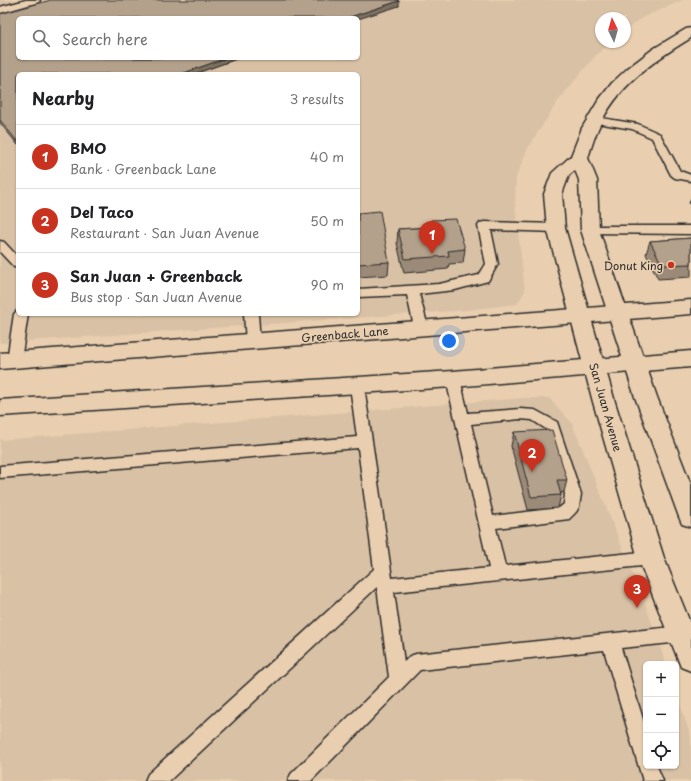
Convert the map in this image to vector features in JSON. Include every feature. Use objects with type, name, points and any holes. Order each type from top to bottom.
[{"type":"main road","points":[[691,32],[658,52],[633,71],[606,101],[590,128],[579,158],[588,180],[590,230],[634,363],[691,518]]},
{"type":"main road","name":"San Juan Avenue","points":[[579,158],[561,173],[553,194],[556,228],[593,366],[652,558],[691,658]]},
{"type":"main road","name":"Greenback Lane","points":[[7,360],[691,307]]},
{"type":"main road","points":[[0,408],[356,386],[691,359]]},
{"type":"main road","points":[[0,378],[7,372],[7,360]]},
{"type":"lane","points":[[0,10],[36,0]]},
{"type":"lane","points":[[595,120],[642,128],[650,132],[656,136],[675,173],[679,176],[691,178]]},
{"type":"lane","points":[[360,293],[412,290],[470,283],[484,278],[492,264],[484,226],[556,228]]},
{"type":"lane","points":[[590,230],[691,230]]},
{"type":"lane","points":[[0,245],[16,262]]},
{"type":"lane","points":[[412,290],[421,327]]},
{"type":"lane","points":[[7,360],[20,316]]},
{"type":"lane","points":[[251,316],[253,342]]},
{"type":"lane","points":[[453,379],[499,574]]},
{"type":"lane","points":[[356,386],[398,680]]},
{"type":"lane","points":[[463,419],[520,414],[535,415],[552,426],[573,494],[571,508],[563,514],[487,522]]},
{"type":"lane","points":[[0,472],[364,442]]},
{"type":"lane","points":[[155,781],[384,579],[499,574],[652,558]]},
{"type":"lane","points":[[298,781],[416,662],[682,634]]},
{"type":"lane","points":[[610,642],[643,749]]},
{"type":"lane","points":[[649,769],[653,781]]},
{"type":"shaded area","points":[[0,0],[683,0],[642,18],[631,26],[631,12],[595,12],[595,48],[605,48],[596,55],[558,101],[528,148],[516,177],[515,204],[525,291],[517,304],[467,310],[0,343]]},
{"type":"shaded area","points":[[524,398],[549,398],[572,423],[646,606],[665,661],[643,661],[643,769],[679,769],[679,702],[691,737],[691,781],[0,781],[0,440]]},
{"type":"building","points":[[51,0],[399,1],[353,16],[16,16],[16,60],[220,60],[187,72],[16,72],[16,140],[0,120],[0,14]]},
{"type":"building","points":[[380,211],[389,262],[360,264],[360,213]]},
{"type":"building","points":[[456,219],[465,249],[448,251],[449,256],[405,259],[398,229],[433,227],[431,220]]},
{"type":"building","points":[[691,238],[691,264],[662,265],[650,241]]},
{"type":"building","points":[[552,430],[567,480],[557,480],[561,495],[531,497],[514,432]]},
{"type":"place","name":"BMO","points":[[432,254]]},
{"type":"place","name":"Donut King","points":[[671,265]]},
{"type":"place","name":"Del Taco","points":[[532,472]]},
{"type":"place","name":"San Juan + Greenback","points":[[637,608]]}]
